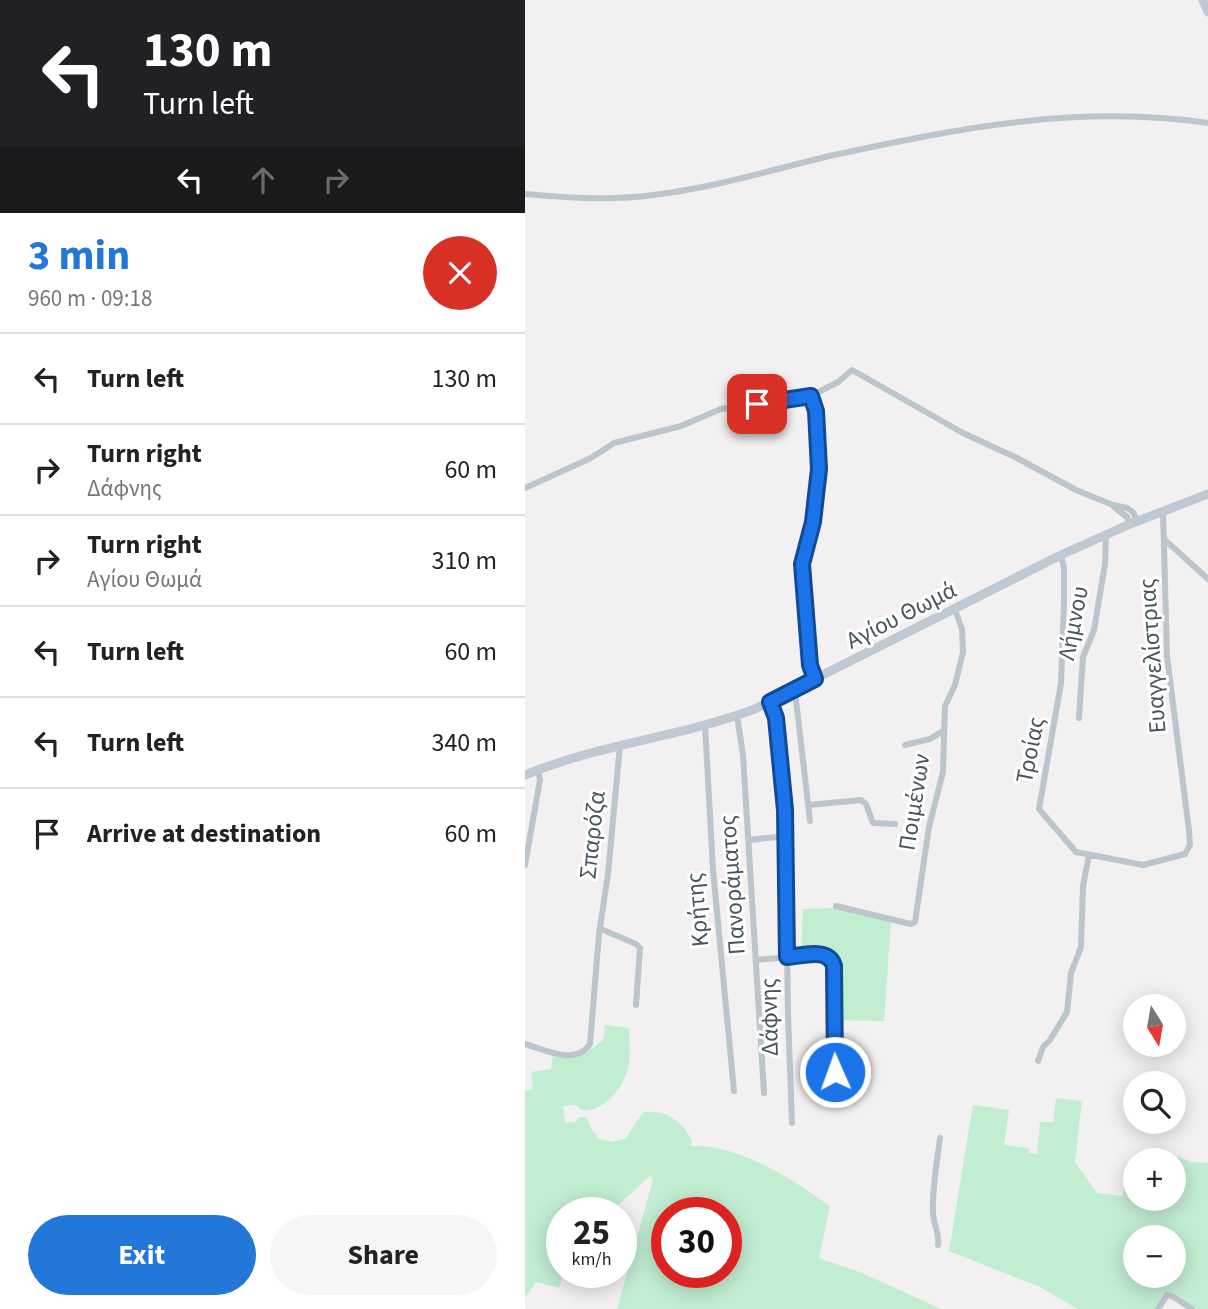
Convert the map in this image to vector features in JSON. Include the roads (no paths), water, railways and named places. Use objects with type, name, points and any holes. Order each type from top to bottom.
[{"type":"main road","points":[[1203,0],[1208,12]]},
{"type":"main road","name":"Αγίου Θωμά","points":[[525,775],[587,752],[737,716],[770,702],[1061,555],[1208,494]]},
{"type":"street","points":[[525,194],[588,197],[663,194],[1004,122],[1135,115],[1208,123]]},
{"type":"street","points":[[525,488],[591,458],[614,443],[681,426],[721,409],[811,396],[838,382],[852,370],[963,433],[1076,490],[1128,508],[1133,512],[1134,523]]},
{"type":"street","points":[[811,396],[816,411],[819,469],[813,522],[802,564],[810,665],[815,679]]},
{"type":"street","name":"Ευαγγελίστριας","points":[[1163,511],[1167,656],[1185,797]]},
{"type":"street","name":"Λήμνου","points":[[1079,718],[1083,657],[1094,630],[1105,564],[1106,535]]},
{"type":"street","points":[[1165,540],[1208,579]]},
{"type":"street","name":"Τροίας","points":[[1061,555],[1064,568],[1062,673],[1039,809],[1076,852],[1143,865],[1185,854],[1190,845],[1185,797]]},
{"type":"street","name":"Ποιμένων","points":[[836,906],[911,924],[915,922],[929,827],[943,772],[945,706],[955,685],[963,652],[962,629],[955,610]]},
{"type":"street","points":[[792,691],[796,700],[810,821]]},
{"type":"street","name":"Δάφνης","points":[[770,702],[776,718],[786,835],[792,1123]]},
{"type":"street","name":"Πανοράματος","points":[[737,716],[743,755],[764,1093]]},
{"type":"street","name":"Κρήτης","points":[[705,725],[713,870],[734,1091]]},
{"type":"street","points":[[905,745],[930,739],[943,731]]},
{"type":"street","name":"Σπαρόζα","points":[[525,1044],[569,1056],[577,1055],[590,1044],[620,745]]},
{"type":"street","points":[[525,865],[540,780],[537,770]]},
{"type":"street","points":[[809,805],[861,800],[866,804],[873,823],[895,824]]},
{"type":"street","points":[[749,840],[786,835]]},
{"type":"street","points":[[1038,1061],[1043,1047],[1067,1012],[1072,973],[1081,947],[1083,886],[1089,855]]},
{"type":"street","points":[[601,929],[640,948],[636,1006]]},
{"type":"street","points":[[757,960],[820,954],[828,955],[832,959],[835,1095]]},
{"type":"street","points":[[938,1245],[939,1234],[934,1224],[932,1194],[940,1138]]},
{"type":"street","points":[[1158,1309],[1167,1295],[1192,1309]]}]
